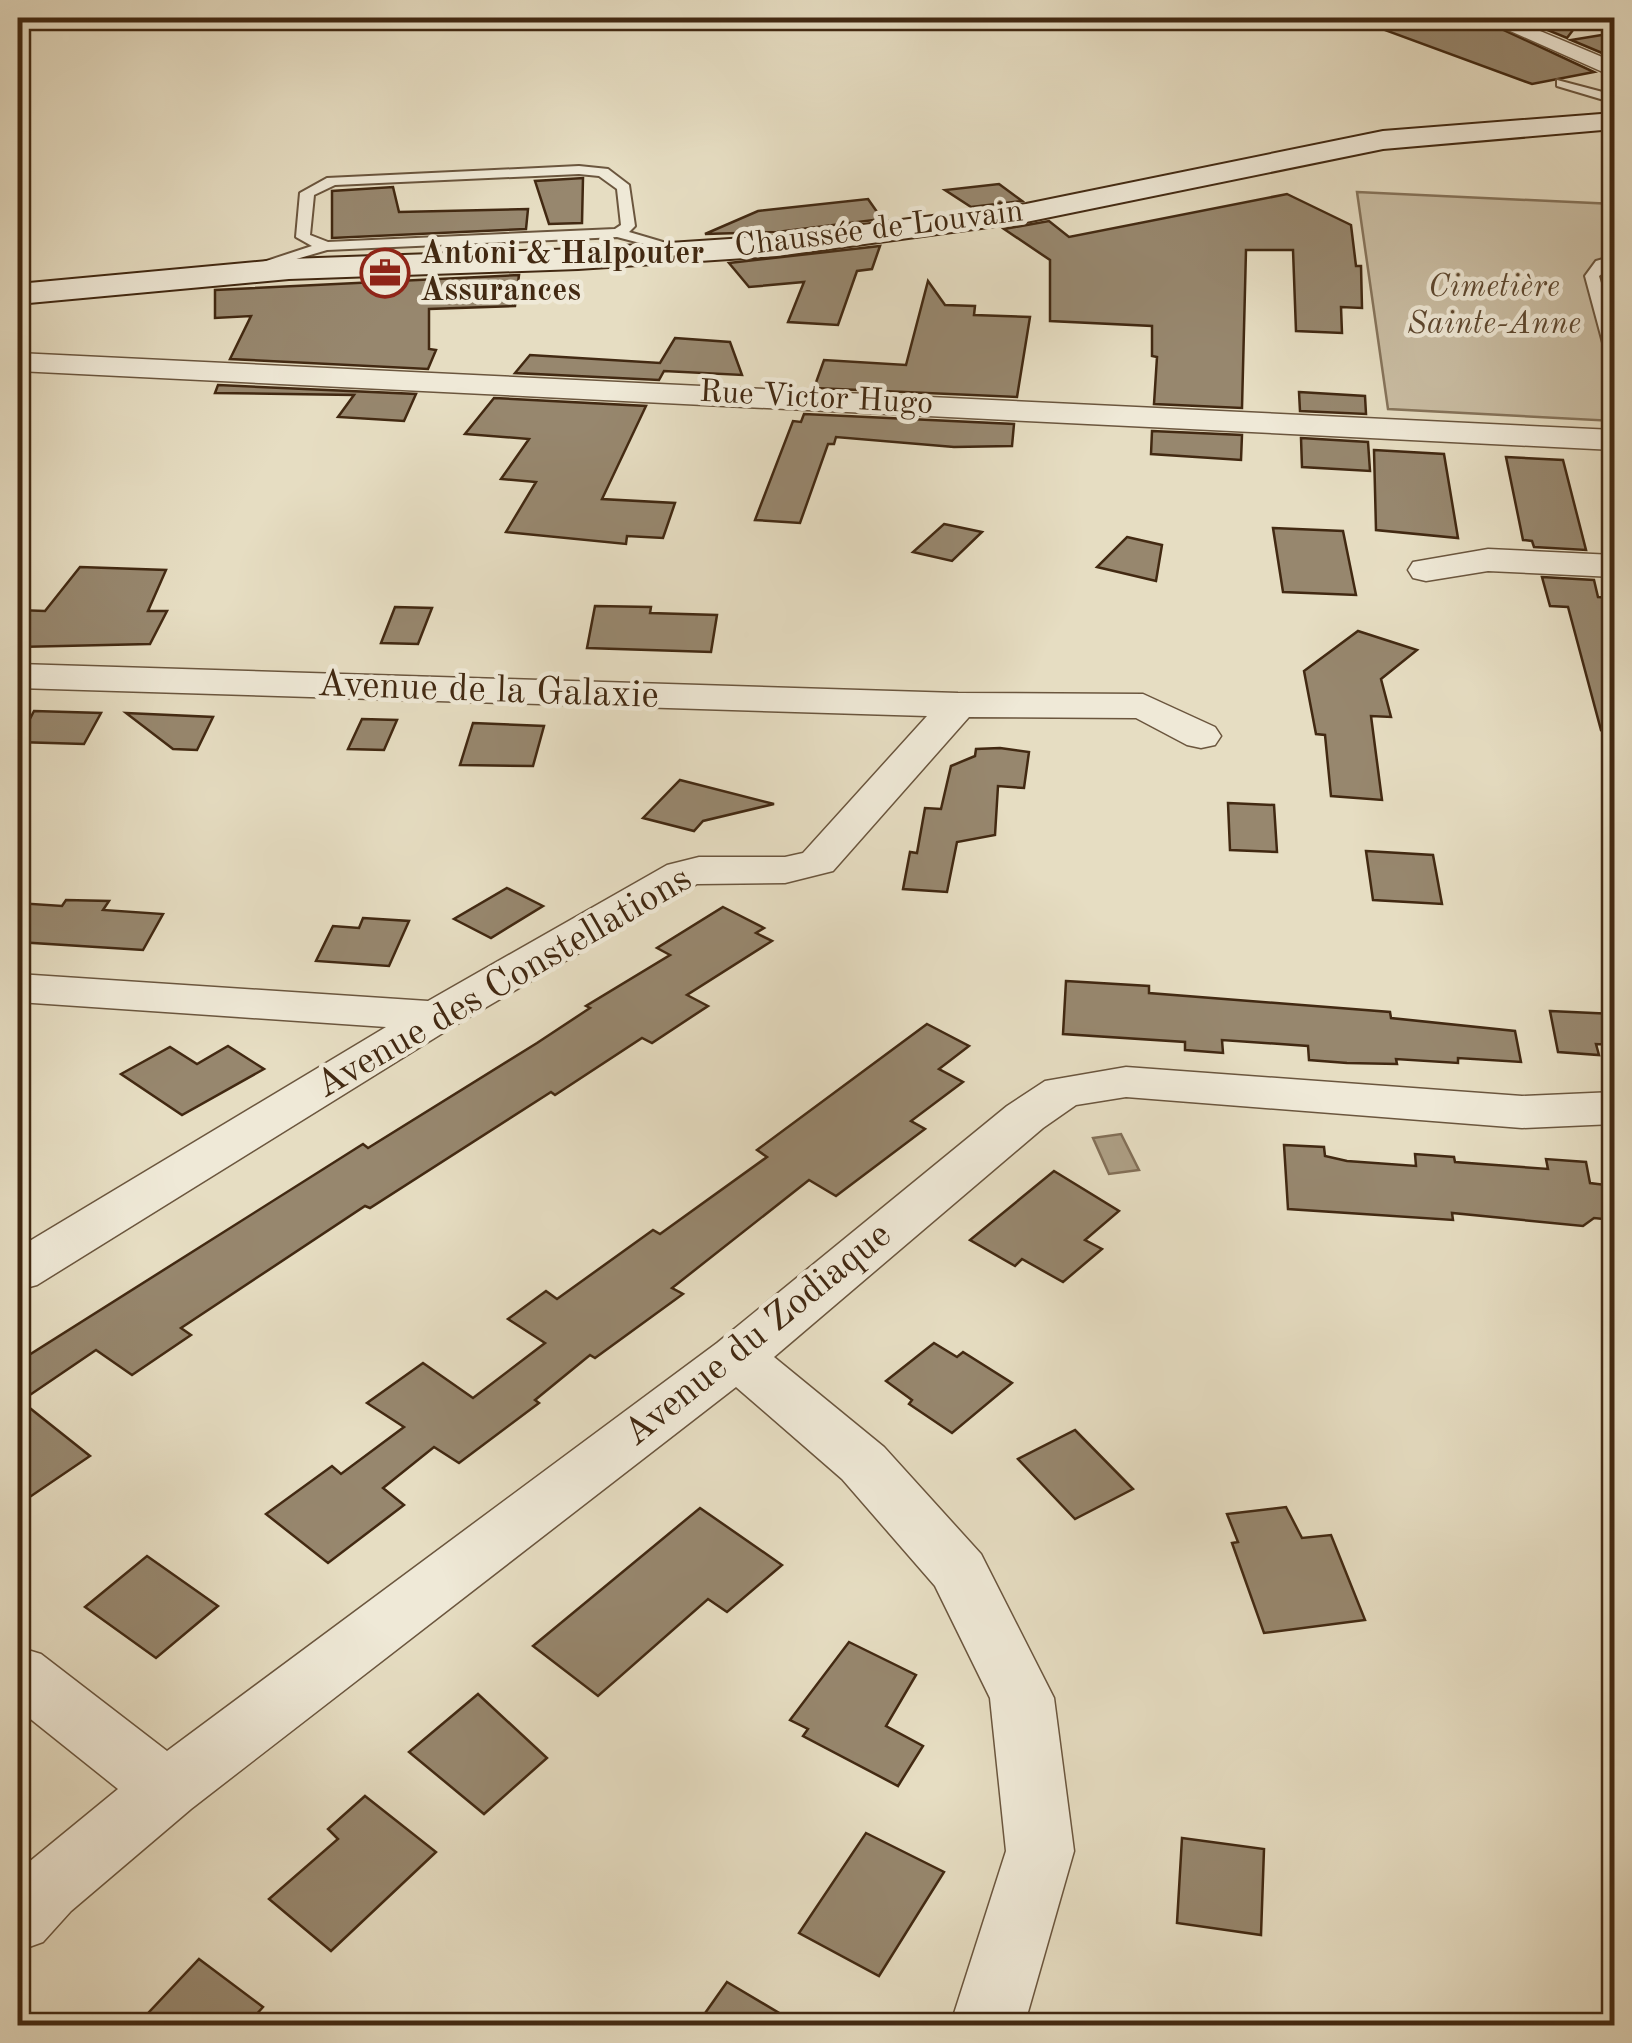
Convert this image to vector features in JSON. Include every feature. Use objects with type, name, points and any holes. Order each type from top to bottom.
[{"type":"main road","name":"Chaussée de Louvain","points":[[18,294],[234,273],[686,253],[904,232],[1026,212],[1382,140],[1614,121]]},
{"type":"street","points":[[1492,18],[1614,70]]},
{"type":"street","name":"Rue Victor Hugo","points":[[18,362],[1614,440]]},
{"type":"street","points":[[1426,570],[1488,560],[1614,566]]},
{"type":"street","name":"Avenue de la Galaxie","points":[[18,676],[958,706]]},
{"type":"street","points":[[958,706],[1143,706],[1200,736]]},
{"type":"street","name":"Avenue des Constellations","points":[[18,1272],[437,1016],[682,874],[700,868],[800,870],[818,862],[958,706]]},
{"type":"street","points":[[18,988],[437,1016]]},
{"type":"street","name":"Avenue du Zodiaque","points":[[18,1920],[46,1889],[167,1788],[737,1357],[1025,1117],[1062,1092],[1126,1082],[1522,1112],[1614,1108]]},
{"type":"street","points":[[737,1357],[863,1463],[958,1572],[1022,1698],[1040,1851],[988,2026]]},
{"type":"street","points":[[18,1673],[167,1788]]},
{"type":"lane","points":[[1561,83],[1614,99]]},
{"type":"lane","points":[[326,246],[303,237],[307,193],[324,183],[346,179],[603,172],[624,188],[628,226],[618,233]]},
{"type":"lane","points":[[234,273],[326,246],[618,233],[686,253]]},
{"type":"lane","points":[[1614,260],[1601,264],[1592,276],[1614,354]]},
{"type":"green space","name":"Cimetière Sainte-Anne","points":[[1357,192],[1614,204],[1614,421],[1388,409]]},
{"type":"shaded area","points":[[1121,1134],[1139,1170],[1109,1174],[1093,1138]]},
{"type":"building","points":[[1441,18],[1478,18],[1594,72],[1532,84],[1382,29]]},
{"type":"building","points":[[1518,18],[1582,18],[1567,38]]},
{"type":"building","points":[[1614,33],[1614,58],[1571,40]]},
{"type":"building","points":[[583,178],[582,223],[549,224],[535,181]]},
{"type":"building","points":[[999,184],[1022,201],[971,207],[945,190]]},
{"type":"building","points":[[393,187],[399,212],[528,209],[526,229],[332,238],[332,191]]},
{"type":"building","points":[[1287,194],[1351,225],[1356,266],[1361,266],[1362,308],[1341,307],[1342,333],[1296,331],[1293,250],[1246,250],[1242,408],[1154,404],[1157,357],[1152,356],[1152,326],[1050,321],[1050,260],[1004,229],[1049,221],[1069,237]]},
{"type":"building","points":[[868,199],[882,219],[777,232],[705,234],[758,211]]},
{"type":"building","points":[[880,246],[872,269],[857,271],[838,325],[788,322],[804,282],[749,287],[729,263]]},
{"type":"building","points":[[519,275],[515,306],[429,309],[429,349],[436,350],[428,369],[230,359],[251,316],[215,318],[215,290]]},
{"type":"building","points":[[928,281],[945,305],[975,306],[974,315],[1030,317],[1017,397],[814,388],[824,360],[906,365]]},
{"type":"building","points":[[675,338],[730,342],[742,375],[664,371],[659,380],[515,373],[530,355],[660,363]]},
{"type":"building","points":[[218,385],[416,394],[404,421],[338,417],[354,395],[215,393]]},
{"type":"building","points":[[1299,392],[1365,396],[1366,414],[1300,411]]},
{"type":"building","points":[[494,398],[646,406],[602,499],[675,503],[663,538],[627,536],[626,544],[506,532],[536,482],[501,479],[529,439],[465,434]]},
{"type":"building","points":[[804,414],[1014,424],[1012,446],[954,447],[836,437],[834,444],[828,444],[800,523],[755,520],[793,421],[801,422]]},
{"type":"building","points":[[1152,431],[1242,435],[1241,460],[1151,454]]},
{"type":"building","points":[[1301,438],[1368,442],[1370,471],[1302,467]]},
{"type":"building","points":[[1374,450],[1444,454],[1458,538],[1376,530]]},
{"type":"building","points":[[1506,457],[1563,460],[1586,550],[1534,547],[1532,541],[1523,540]]},
{"type":"building","points":[[944,524],[982,532],[952,561],[913,552]]},
{"type":"building","points":[[1273,528],[1343,531],[1356,595],[1283,592]]},
{"type":"building","points":[[1127,537],[1162,545],[1156,581],[1097,567]]},
{"type":"building","points":[[80,567],[166,570],[148,611],[167,611],[150,644],[18,647],[18,610],[45,611]]},
{"type":"building","points":[[1542,577],[1594,580],[1598,597],[1614,598],[1614,728],[1601,730],[1568,607],[1550,606]]},
{"type":"building","points":[[595,606],[651,607],[650,613],[717,615],[711,652],[587,648]]},
{"type":"building","points":[[395,607],[432,608],[418,644],[381,643]]},
{"type":"building","points":[[1358,631],[1417,650],[1381,679],[1391,717],[1371,716],[1382,800],[1331,796],[1325,735],[1316,734],[1304,671]]},
{"type":"building","points":[[34,711],[101,713],[84,744],[18,742]]},
{"type":"building","points":[[126,713],[213,717],[197,750],[173,749]]},
{"type":"building","points":[[362,719],[397,720],[384,750],[348,749]]},
{"type":"building","points":[[473,723],[544,726],[533,766],[460,765]]},
{"type":"building","points":[[976,749],[1029,752],[1024,788],[998,786],[995,835],[957,842],[947,892],[903,889],[910,852],[917,853],[925,808],[941,809],[951,766],[975,756]]},
{"type":"building","points":[[680,780],[774,804],[703,821],[694,831],[643,818]]},
{"type":"building","points":[[1228,803],[1274,805],[1277,852],[1230,850]]},
{"type":"building","points":[[1366,851],[1433,855],[1442,904],[1373,900]]},
{"type":"building","points":[[507,888],[543,906],[491,938],[454,919]]},
{"type":"building","points":[[66,900],[109,901],[103,910],[163,914],[143,950],[18,942],[18,903],[62,906]]},
{"type":"building","points":[[723,907],[764,928],[756,933],[772,941],[687,995],[708,1006],[652,1043],[642,1038],[370,1208],[365,1206],[181,1328],[191,1335],[132,1375],[96,1350],[21,1401],[90,1456],[18,1505],[18,1362],[363,1144],[368,1148],[537,1043],[590,1008],[586,1006],[670,955],[657,948]]},
{"type":"building","points":[[363,918],[409,921],[389,966],[316,961],[333,926],[359,928]]},
{"type":"building","points":[[1066,981],[1149,986],[1149,993],[1390,1012],[1391,1018],[1515,1031],[1521,1062],[1458,1058],[1458,1063],[1396,1059],[1397,1064],[1347,1063],[1309,1060],[1308,1046],[1222,1040],[1223,1053],[1185,1050],[1185,1042],[1063,1034]]},
{"type":"building","points":[[1550,1011],[1614,1014],[1614,1045],[1596,1044],[1599,1055],[1558,1052]]},
{"type":"building","points":[[927,1024],[969,1046],[939,1069],[963,1082],[911,1121],[925,1129],[836,1196],[809,1180],[672,1288],[683,1294],[595,1358],[590,1355],[535,1400],[539,1403],[459,1463],[434,1447],[383,1488],[404,1505],[328,1563],[266,1514],[332,1466],[341,1474],[404,1427],[367,1403],[423,1363],[473,1398],[545,1343],[508,1319],[546,1291],[557,1299],[653,1230],[660,1234],[767,1157],[757,1150]]},
{"type":"building","points":[[228,1046],[264,1069],[182,1115],[121,1074],[170,1047],[197,1064]]},
{"type":"building","points":[[1284,1145],[1324,1147],[1325,1156],[1347,1161],[1416,1166],[1415,1154],[1454,1157],[1455,1162],[1548,1169],[1546,1159],[1586,1162],[1590,1183],[1614,1186],[1614,1220],[1594,1218],[1583,1226],[1452,1213],[1453,1220],[1288,1209]]},
{"type":"building","points":[[1054,1171],[1119,1211],[1085,1240],[1102,1249],[1063,1282],[1022,1259],[1015,1266],[970,1240]]},
{"type":"building","points":[[934,1343],[957,1357],[963,1352],[1012,1383],[952,1433],[909,1404],[912,1400],[886,1381]]},
{"type":"building","points":[[1075,1430],[1133,1489],[1075,1519],[1018,1459]]},
{"type":"building","points":[[1286,1507],[1302,1538],[1331,1535],[1365,1620],[1264,1633],[1232,1543],[1238,1542],[1227,1514]]},
{"type":"building","points":[[700,1508],[782,1565],[727,1612],[708,1599],[598,1696],[533,1646]]},
{"type":"building","points":[[147,1556],[218,1606],[156,1658],[85,1607]]},
{"type":"building","points":[[849,1642],[916,1675],[886,1726],[923,1746],[898,1786],[803,1736],[808,1729],[790,1720]]},
{"type":"building","points":[[478,1694],[547,1758],[484,1814],[409,1752]]},
{"type":"building","points":[[365,1796],[436,1852],[331,1951],[269,1899],[338,1839],[328,1829]]},
{"type":"building","points":[[866,1833],[944,1872],[879,1976],[799,1933]]},
{"type":"building","points":[[1182,1838],[1264,1849],[1261,1935],[1177,1923]]},
{"type":"building","points":[[199,1959],[263,2007],[246,2026],[136,2026]]},
{"type":"building","points":[[727,1982],[801,2026],[696,2026]]},
{"type":"place","name":"Antoni & Halpouter Assurances","points":[[385,273]]}]
